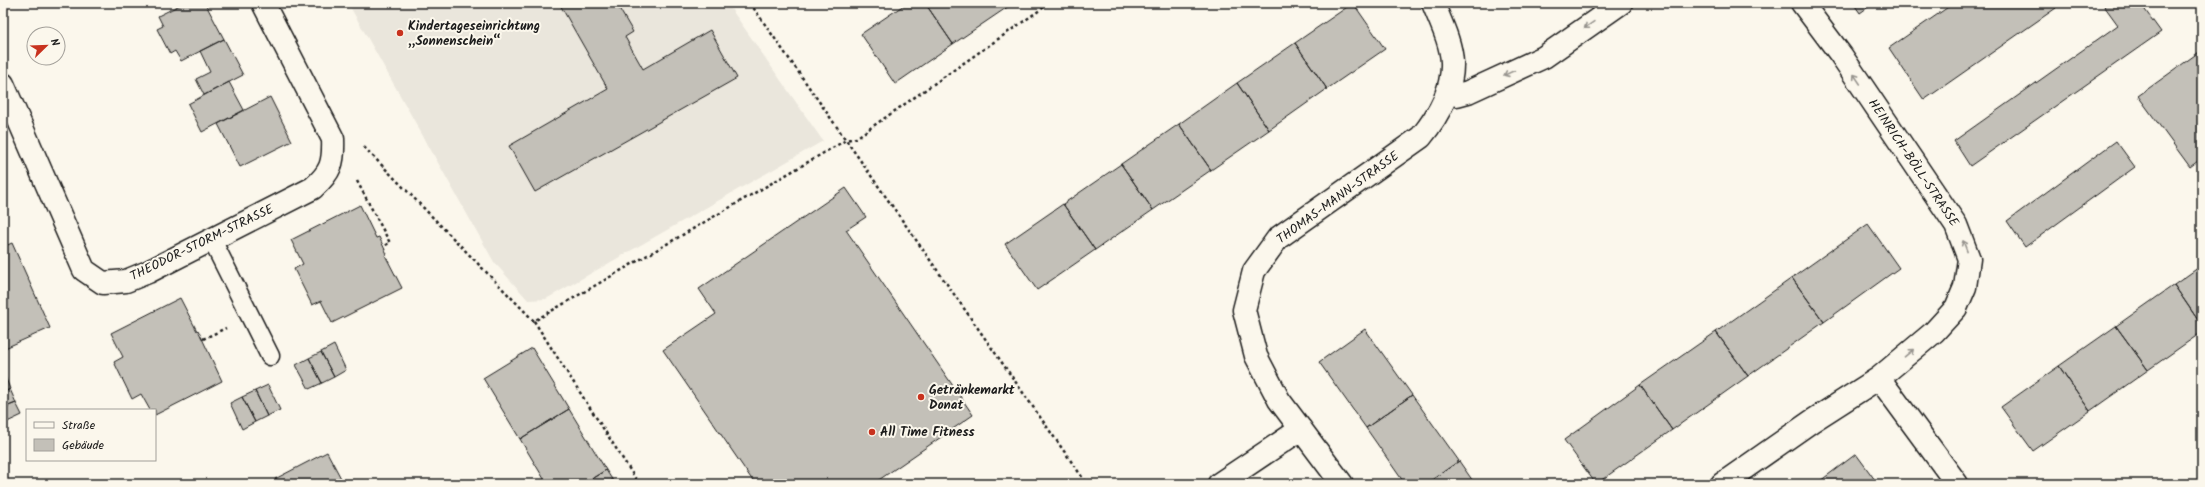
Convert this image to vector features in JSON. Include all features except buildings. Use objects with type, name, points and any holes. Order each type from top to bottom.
[{"type":"street","name":"THEODOR-STORM-STRASSE","points":[[3,84],[84,270],[102,283],[126,281],[212,240],[313,188],[327,176],[333,158],[333,139],[263,3]]},
{"type":"street","name":"THOMAS-MANN-STRASSE","points":[[1342,484],[1279,400],[1256,356],[1244,310],[1254,271],[1278,238],[1421,137],[1437,117],[1447,92],[1452,62],[1445,35],[1433,3]]},
{"type":"street","points":[[1447,92],[1457,95],[1468,92],[1544,57],[1621,3]]},
{"type":"street","name":"HEINRICH-BÖLL-STRASSE","points":[[1722,484],[1812,420],[1879,378],[1934,332],[1956,308],[1965,288],[1969,259],[1956,225],[1841,55],[1802,3]]},
{"type":"street","points":[[1879,378],[1957,484]]},
{"type":"street","points":[[1219,484],[1301,429]]},
{"type":"lane","points":[[212,240],[270,356]]},
{"type":"path","points":[[750,3],[1086,484]]},
{"type":"path","points":[[534,321],[846,140],[856,138],[1050,3]]},
{"type":"path","points":[[333,139],[362,144],[534,321],[639,484]]},
{"type":"path","points":[[331,164],[356,179],[390,243],[383,246]]},
{"type":"shaded area","points":[[348,3],[727,3],[823,141],[546,299],[528,300],[494,262]]},
{"type":"place","name":"Kindertageseinrichtung „Sonnenschein“","points":[[400,33]]},
{"type":"place","name":"Getränkemarkt Donat","points":[[921,397]]},
{"type":"place","name":"All Time Fitness","points":[[872,432]]}]
